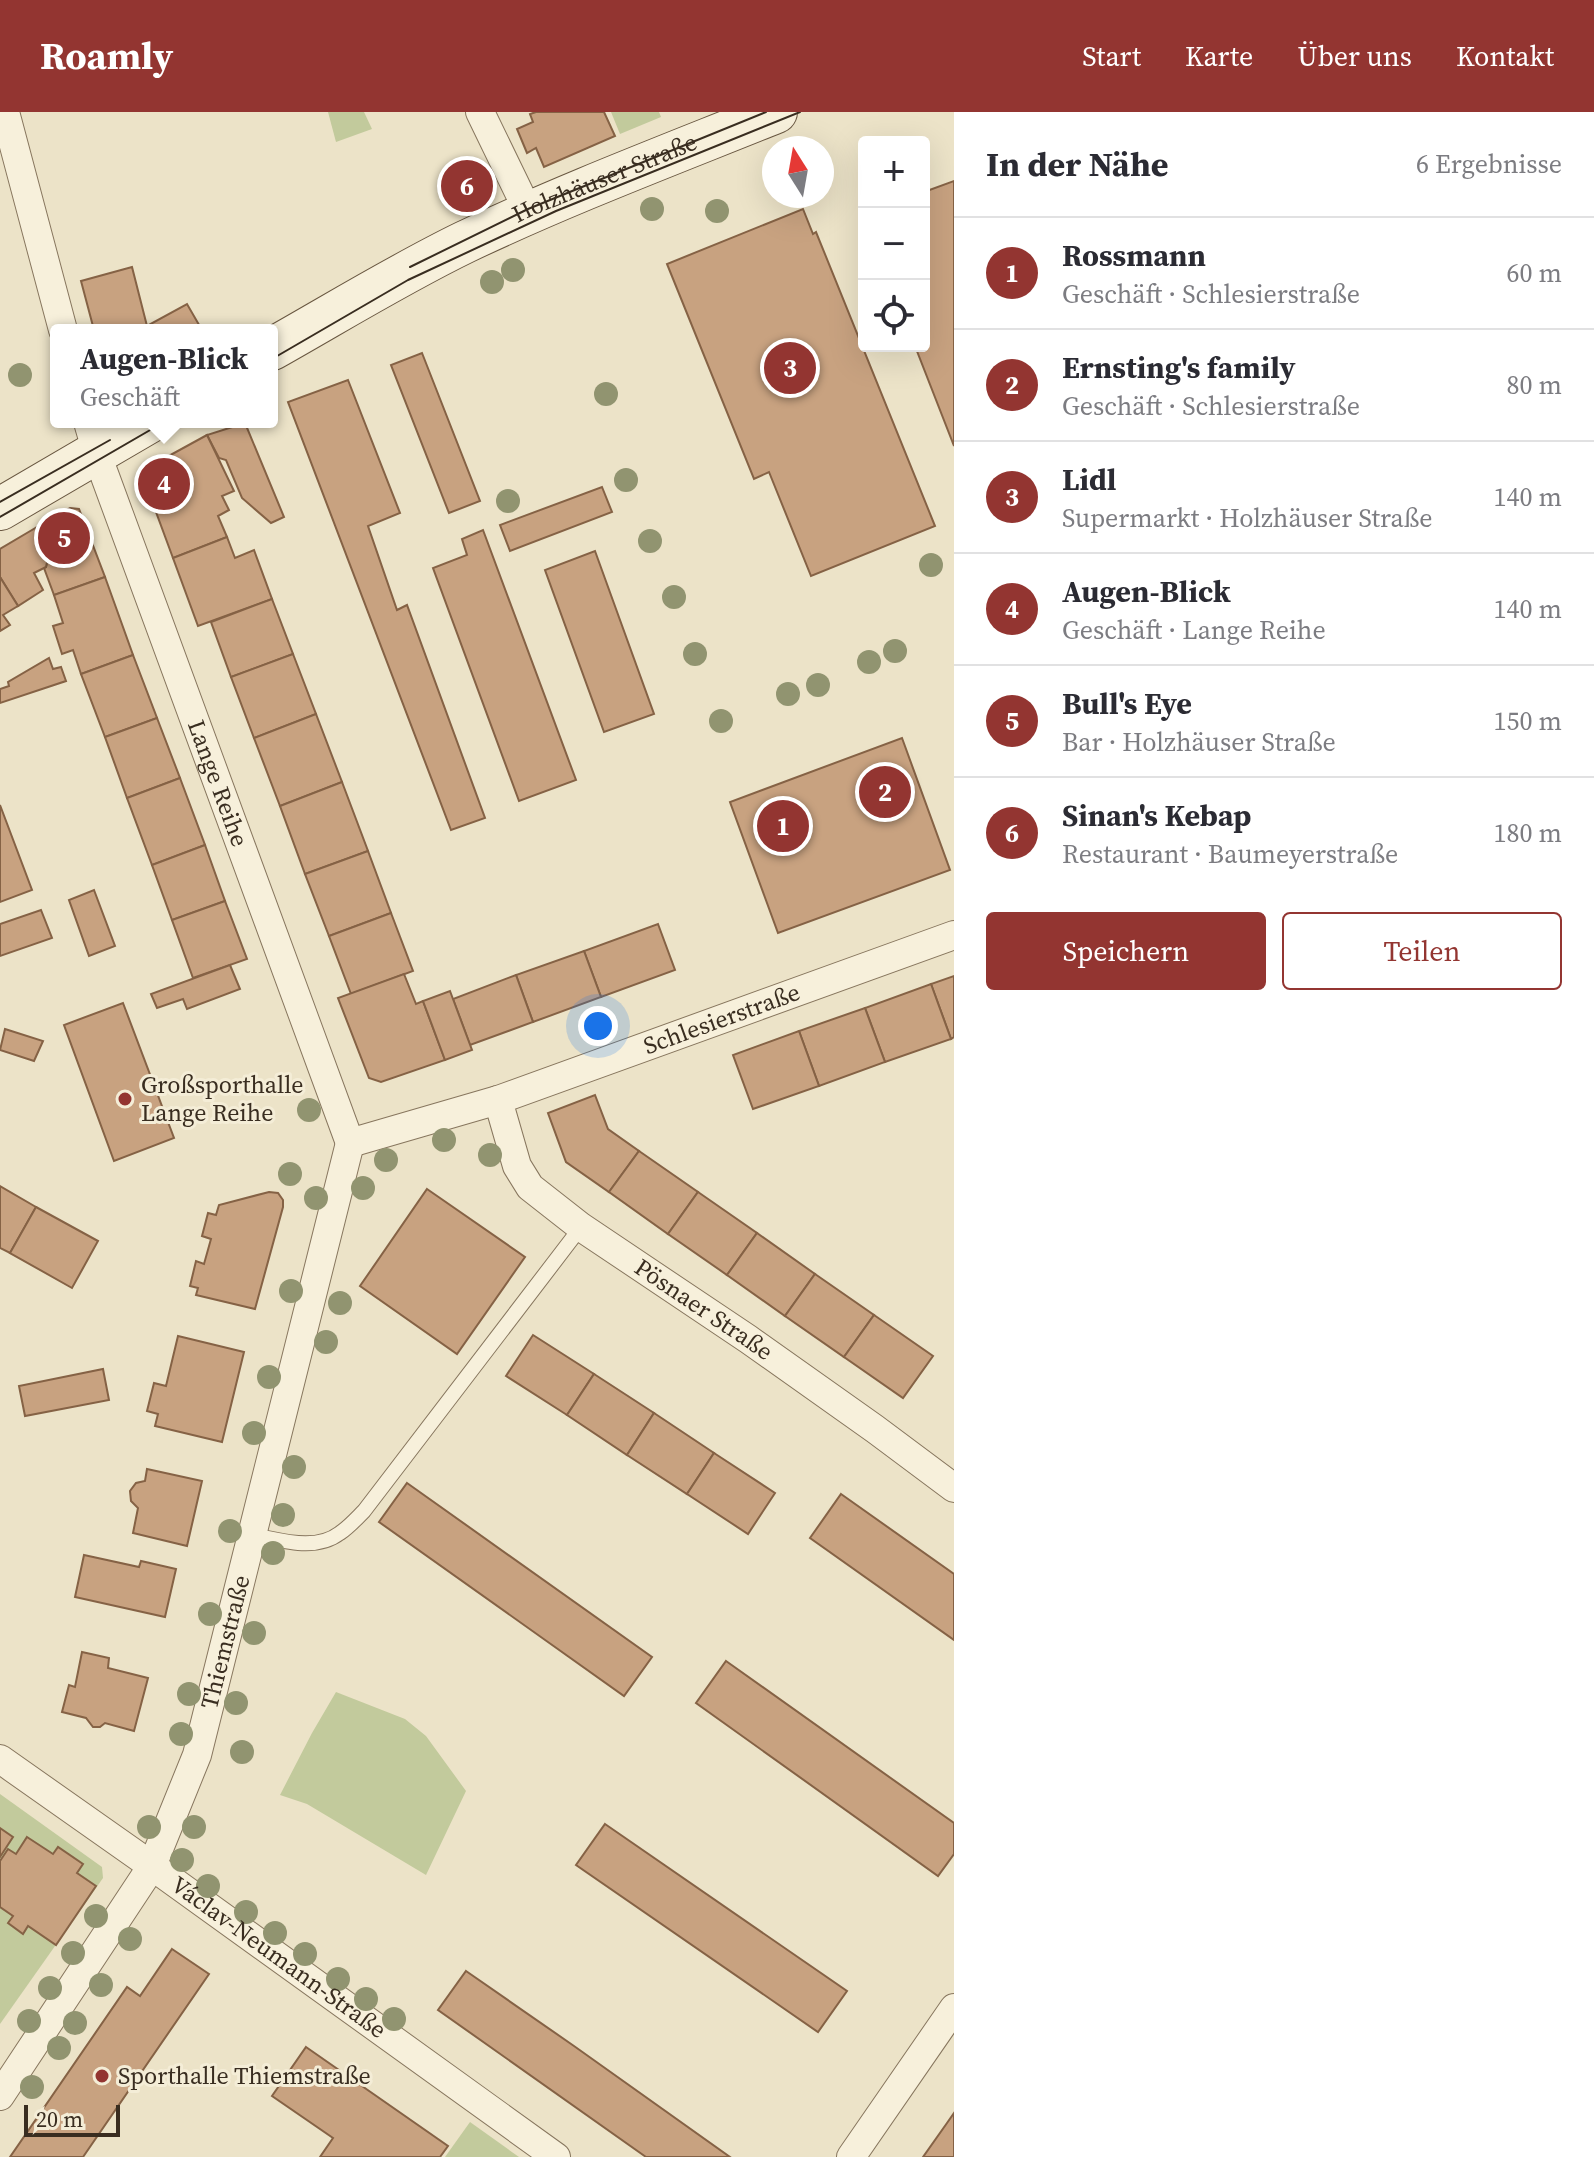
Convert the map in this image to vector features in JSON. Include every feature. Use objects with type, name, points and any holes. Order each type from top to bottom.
[{"type":"main road","name":"Holzhäuser Straße","points":[[278,346],[464,243],[529,213],[776,112]]},
{"type":"main road","points":[[0,509],[93,438],[128,428]]},
{"type":"street","points":[[5,112],[61,324]]},
{"type":"street","points":[[480,112],[529,213]]},
{"type":"street","name":"Lange Reihe","points":[[93,438],[350,1143]]},
{"type":"street","name":"Schlesierstraße","points":[[350,1143],[498,1100],[954,935]]},
{"type":"street","name":"Pösnaer Straße","points":[[498,1100],[517,1166],[530,1187],[581,1227],[748,1339],[954,1488]]},
{"type":"street","name":"Thiemstraße","points":[[0,2096],[152,1866],[197,1755],[350,1143]]},
{"type":"street","name":"Václav-Neumann-Straße","points":[[0,1759],[556,2157]]},
{"type":"street","points":[[851,2157],[954,2008]]},
{"type":"lane","points":[[252,1535],[321,1543],[339,1534],[364,1511],[581,1227]]},
{"type":"green space","points":[[328,112],[364,112],[372,129],[336,142]]},
{"type":"green space","points":[[611,112],[659,112],[661,117],[620,134]]},
{"type":"green space","points":[[336,1692],[405,1719],[426,1736],[466,1791],[426,1875],[307,1804],[280,1795]]},
{"type":"green space","points":[[0,1794],[102,1867],[103,1878],[0,2024]]},
{"type":"green space","points":[[470,2122],[519,2157],[445,2157]]},
{"type":"building","points":[[604,112],[615,136],[544,167],[536,148],[527,153],[517,129],[533,122],[530,114]]},
{"type":"building","points":[[954,181],[954,446],[917,352],[930,352],[930,190]]},
{"type":"building","points":[[803,209],[813,234],[816,232],[858,336],[858,352],[865,352],[935,526],[811,576],[769,472],[754,479],[667,264]]},
{"type":"building","points":[[132,267],[146,324],[92,324],[81,281]]},
{"type":"building","points":[[187,304],[199,324],[151,324]]},
{"type":"building","points":[[422,353],[480,501],[449,513],[391,365]]},
{"type":"building","points":[[348,380],[400,513],[368,526],[397,610],[407,605],[485,818],[451,830],[288,402]]},
{"type":"building","points":[[229,428],[247,428],[284,517],[271,523],[242,498],[226,460],[219,458],[207,435]]},
{"type":"building","points":[[207,435],[234,491],[222,496],[229,510],[218,516],[227,537],[173,558],[146,485],[154,464]]},
{"type":"building","points":[[602,487],[612,512],[510,551],[500,525]]},
{"type":"building","points":[[70,508],[79,509],[105,577],[54,595],[44,568],[50,548],[37,527]]},
{"type":"building","points":[[37,527],[50,548],[46,567],[34,573],[43,590],[18,606],[0,577],[0,549]]},
{"type":"building","points":[[483,530],[576,780],[519,801],[433,568],[467,555],[462,539]]},
{"type":"building","points":[[227,537],[235,558],[254,550],[272,599],[198,626],[173,558]]},
{"type":"building","points":[[595,551],[654,714],[604,732],[545,570]]},
{"type":"building","points":[[0,577],[18,606],[3,615],[10,625],[0,631]]},
{"type":"building","points":[[105,577],[133,655],[81,674],[73,650],[62,654],[53,626],[63,623],[54,595]]},
{"type":"building","points":[[272,599],[293,654],[231,677],[211,622]]},
{"type":"building","points":[[293,654],[316,714],[254,738],[231,677]]},
{"type":"building","points":[[133,655],[157,718],[105,737],[81,674]]},
{"type":"building","points":[[49,658],[53,669],[61,667],[66,681],[0,703],[0,689]]},
{"type":"building","points":[[316,714],[342,782],[280,806],[254,738]]},
{"type":"building","points":[[157,718],[180,778],[127,798],[105,737]]},
{"type":"building","points":[[902,738],[950,870],[778,933],[730,802]]},
{"type":"building","points":[[180,778],[205,845],[152,865],[127,798]]},
{"type":"building","points":[[342,782],[368,851],[305,874],[280,806]]},
{"type":"building","points":[[0,805],[32,890],[0,902]]},
{"type":"building","points":[[205,845],[225,901],[172,920],[152,865]]},
{"type":"building","points":[[368,851],[391,913],[329,936],[305,874]]},
{"type":"building","points":[[94,890],[115,946],[89,956],[69,900]]},
{"type":"building","points":[[225,901],[247,959],[193,978],[172,920]]},
{"type":"building","points":[[41,910],[52,938],[0,956],[0,924]]},
{"type":"building","points":[[391,913],[413,971],[351,994],[329,936]]},
{"type":"building","points":[[658,924],[675,970],[601,997],[584,951]]},
{"type":"building","points":[[584,951],[601,997],[533,1022],[516,975]]},
{"type":"building","points":[[230,965],[240,989],[187,1009],[183,999],[157,1008],[151,994]]},
{"type":"building","points":[[404,974],[416,1004],[423,1001],[445,1060],[381,1082],[369,1078],[338,998]]},
{"type":"building","points":[[516,975],[533,1022],[470,1045],[453,999]]},
{"type":"building","points":[[954,976],[954,1037],[951,1039],[931,984]]},
{"type":"building","points":[[931,984],[951,1039],[885,1062],[865,1008]]},
{"type":"building","points":[[450,991],[472,1050],[445,1060],[423,1001]]},
{"type":"building","name":"Großsporthalle Lange Reihe","points":[[123,1003],[174,1138],[114,1161],[64,1025]]},
{"type":"building","points":[[865,1008],[885,1062],[819,1086],[799,1031]]},
{"type":"building","points":[[5,1029],[43,1041],[34,1061],[0,1050]]},
{"type":"building","points":[[799,1031],[819,1086],[753,1109],[733,1055]]},
{"type":"building","points":[[595,1095],[608,1129],[639,1151],[609,1192],[566,1162],[548,1113]]},
{"type":"building","points":[[639,1151],[698,1192],[668,1234],[609,1192]]},
{"type":"building","points":[[0,1186],[36,1207],[10,1253],[0,1248]]},
{"type":"building","points":[[427,1189],[525,1257],[457,1354],[360,1286]]},
{"type":"building","points":[[269,1192],[278,1193],[283,1207],[255,1309],[196,1295],[198,1288],[190,1286],[196,1261],[204,1264],[211,1239],[202,1236],[208,1213],[216,1215],[219,1205]]},
{"type":"building","points":[[698,1192],[757,1233],[727,1275],[668,1234]]},
{"type":"building","points":[[36,1207],[98,1241],[72,1288],[10,1253]]},
{"type":"building","points":[[757,1233],[815,1274],[785,1316],[727,1275]]},
{"type":"building","points":[[815,1274],[874,1315],[844,1357],[785,1316]]},
{"type":"building","points":[[874,1315],[933,1356],[903,1398],[844,1357]]},
{"type":"building","points":[[533,1335],[594,1374],[567,1415],[506,1376]]},
{"type":"building","points":[[178,1336],[244,1352],[222,1442],[155,1426],[158,1414],[147,1411],[154,1383],[166,1386]]},
{"type":"building","points":[[103,1369],[109,1400],[25,1416],[19,1386]]},
{"type":"building","points":[[594,1374],[654,1413],[627,1455],[567,1415]]},
{"type":"building","points":[[654,1413],[714,1453],[687,1494],[627,1455]]},
{"type":"building","points":[[714,1453],[775,1493],[748,1534],[687,1494]]},
{"type":"building","points":[[147,1469],[202,1481],[187,1546],[133,1533],[138,1508],[131,1501],[130,1491],[136,1483],[145,1481]]},
{"type":"building","points":[[407,1483],[652,1657],[624,1696],[379,1522]]},
{"type":"building","points":[[841,1494],[954,1574],[954,1640],[810,1538]]},
{"type":"building","points":[[84,1555],[139,1567],[141,1561],[176,1569],[165,1617],[75,1597]]},
{"type":"building","points":[[82,1652],[109,1658],[108,1668],[148,1678],[134,1731],[105,1723],[93,1727],[86,1718],[62,1712],[69,1685],[75,1687]]},
{"type":"building","points":[[726,1661],[954,1823],[954,1854],[938,1876],[696,1703]]},
{"type":"building","points":[[605,1824],[847,1991],[818,2032],[576,1865]]},
{"type":"building","points":[[0,1828],[13,1837],[0,1857]]},
{"type":"building","points":[[27,1837],[53,1854],[58,1847],[83,1864],[77,1873],[96,1886],[56,1945],[28,1926],[23,1934],[8,1923],[13,1916],[0,1907],[0,1861],[8,1849],[16,1854]]},
{"type":"building","name":"Sporthalle Thiemstraße","points":[[172,1949],[209,1974],[83,2157],[10,2157],[127,1987],[140,1996]]},
{"type":"building","points":[[466,1971],[730,2157],[646,2157],[438,2010]]},
{"type":"building","points":[[306,2047],[448,2146],[440,2157],[320,2157],[333,2138],[272,2096]]},
{"type":"building","points":[[954,2113],[954,2157],[923,2157],[947,2123]]},
{"type":"tram line","points":[[410,267],[528,209],[766,112]]},
{"type":"tram line","points":[[278,356],[408,280],[556,211],[800,112]]},
{"type":"tram line","points":[[0,517],[154,428]]},
{"type":"tram line","points":[[0,502],[110,440]]},
{"type":"place","name":"Sinan's Kebap","points":[[467,186]]},
{"type":"place","name":"Lidl","points":[[790,368]]},
{"type":"place","name":"Augen-Blick","points":[[164,484]]},
{"type":"place","name":"Bull's Eye","points":[[64,538]]},
{"type":"place","name":"Ernsting's family","points":[[885,792]]},
{"type":"place","name":"Rossmann","points":[[783,826]]},
{"type":"place","name":"Großsporthalle Lange Reihe","points":[[125,1099]]},
{"type":"place","name":"Sporthalle Thiemstraße","points":[[102,2076]]}]
